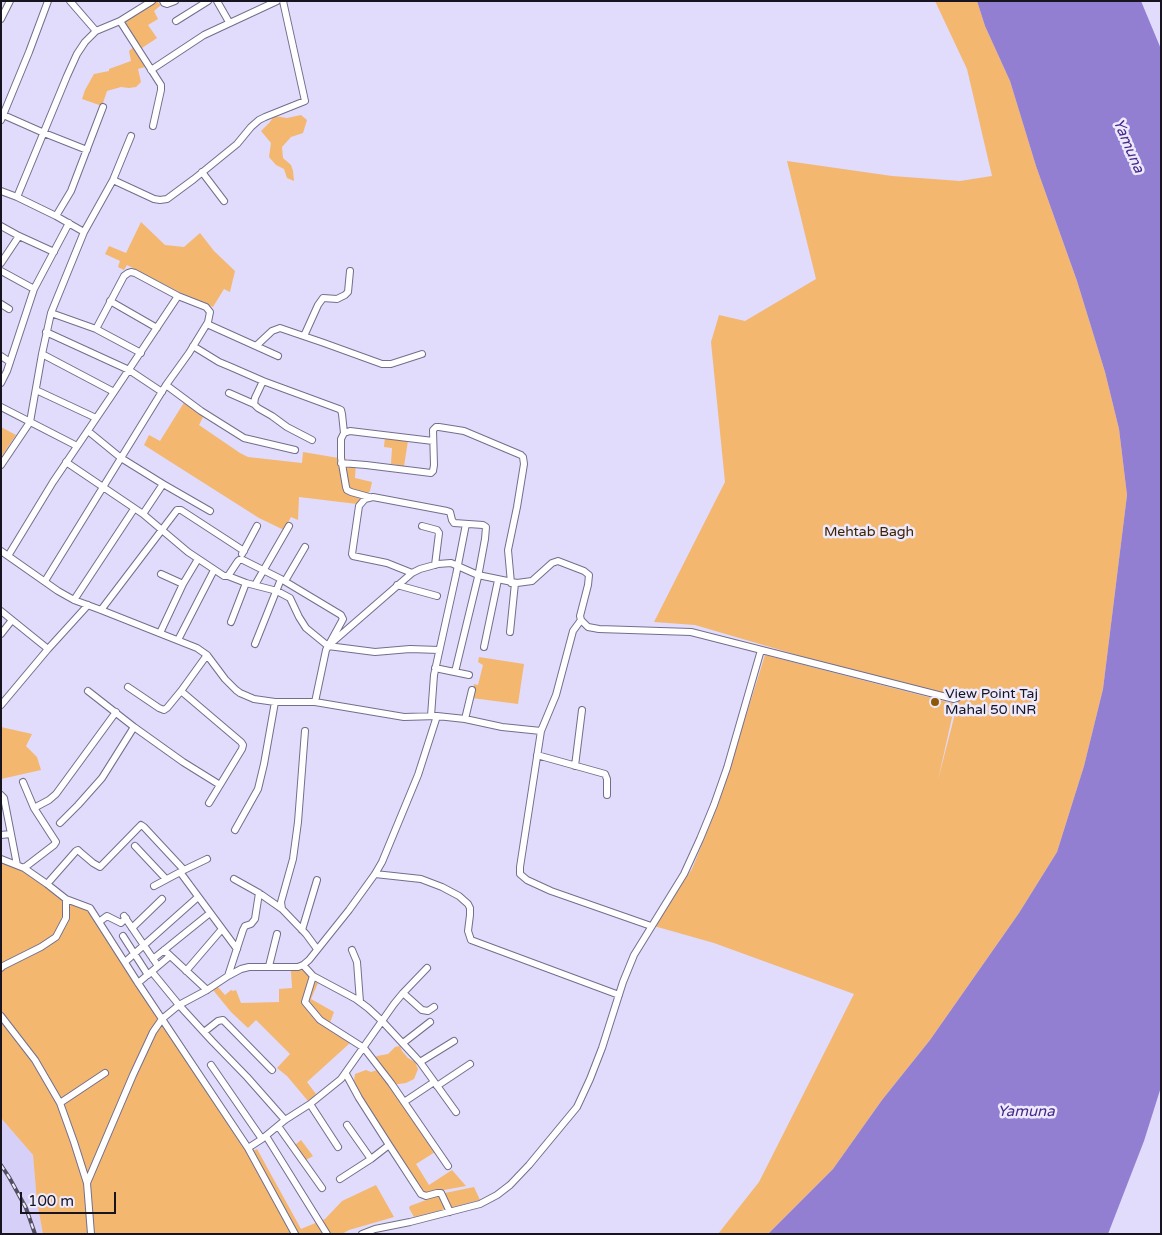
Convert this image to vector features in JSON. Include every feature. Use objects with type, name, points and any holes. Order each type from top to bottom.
[{"type":"street","points":[[1,19],[10,1]]},
{"type":"street","points":[[48,1],[2,116],[86,150]]},
{"type":"street","points":[[70,1],[96,31]]},
{"type":"street","points":[[17,197],[67,76],[85,42],[96,31],[120,21],[152,1]]},
{"type":"street","points":[[163,1],[164,4],[175,1]]},
{"type":"street","points":[[176,21],[208,1]]},
{"type":"street","points":[[216,1],[229,22]]},
{"type":"street","points":[[151,70],[204,34],[277,1]]},
{"type":"street","points":[[113,180],[154,199],[167,198],[175,194],[236,144],[259,120],[305,101],[283,1]]},
{"type":"street","points":[[120,21],[160,82],[162,90],[153,126]]},
{"type":"street","points":[[56,216],[71,191],[103,107]]},
{"type":"street","points":[[1,465],[30,422],[51,313],[84,232],[113,180],[130,136]]},
{"type":"street","points":[[202,172],[224,201]]},
{"type":"street","points":[[1,192],[17,197],[84,232]]},
{"type":"street","points":[[1,383],[10,362],[34,289],[69,223]]},
{"type":"street","points":[[1,226],[54,252]]},
{"type":"street","points":[[1,263],[18,236]]},
{"type":"street","points":[[1,271],[34,289]]},
{"type":"street","points":[[304,336],[323,298],[337,299],[348,292],[350,271]]},
{"type":"street","points":[[45,581],[210,316],[208,309],[200,304],[178,296],[131,272],[124,276],[96,329]]},
{"type":"street","points":[[8,556],[66,462],[178,296]]},
{"type":"street","points":[[110,301],[157,328]]},
{"type":"street","points":[[1,304],[9,309]]},
{"type":"street","points":[[51,313],[96,329],[141,352]]},
{"type":"street","points":[[206,324],[278,356]]},
{"type":"street","points":[[256,346],[272,331],[280,328],[382,364],[391,364],[422,354]]},
{"type":"street","points":[[46,332],[129,370],[162,392]]},
{"type":"street","points":[[193,346],[219,362],[263,381],[341,410],[344,433],[341,439],[341,463],[348,490],[369,497],[447,510],[450,512],[452,522],[486,526],[478,575],[455,672]]},
{"type":"street","points":[[42,354],[114,392]]},
{"type":"street","points":[[1,356],[10,362]]},
{"type":"street","points":[[254,404],[263,381]]},
{"type":"street","points":[[166,385],[201,411],[244,438],[295,450]]},
{"type":"street","points":[[36,390],[96,418]]},
{"type":"street","points":[[229,393],[254,404],[287,427],[312,440]]},
{"type":"street","points":[[1,407],[77,446]]},
{"type":"street","points":[[341,463],[430,473],[433,471],[434,464],[433,430],[436,427],[458,429],[523,457],[524,464],[508,553],[513,583],[510,632]]},
{"type":"street","points":[[344,433],[350,430],[433,442]]},
{"type":"street","points":[[88,431],[121,458],[210,511]]},
{"type":"street","points":[[66,462],[143,514],[180,546],[214,570],[224,576],[277,591],[290,598],[306,628],[328,646],[375,652],[410,648],[439,650]]},
{"type":"street","points":[[143,514],[163,484]]},
{"type":"street","points":[[369,497],[359,506],[353,556],[387,563],[412,572]]},
{"type":"street","points":[[74,600],[134,509]]},
{"type":"street","points":[[101,610],[179,509],[244,552]]},
{"type":"street","points":[[87,1183],[133,1075],[153,1032],[162,1019],[179,1005],[241,969],[269,966],[298,967],[303,965],[349,910],[382,862],[414,783],[434,716],[435,668],[466,524]]},
{"type":"street","points":[[228,576],[258,526]]},
{"type":"street","points":[[254,586],[289,526]]},
{"type":"street","points":[[422,526],[437,530],[439,533],[435,565]]},
{"type":"street","points":[[255,644],[277,591],[306,547]]},
{"type":"street","points":[[1,551],[74,600],[197,648],[207,655],[225,679],[240,693],[257,700],[315,702],[404,717],[434,716],[465,719],[502,727],[541,731]]},
{"type":"street","points":[[160,633],[198,559]]},
{"type":"street","points":[[239,560],[283,580],[341,614],[343,617],[326,650],[315,702]]},
{"type":"street","points":[[328,646],[412,572],[420,569],[446,563],[478,575],[513,583],[532,581],[556,561],[584,571],[589,575],[580,616],[581,620],[588,627],[691,632],[954,699],[957,698]]},
{"type":"street","points":[[178,640],[214,570]]},
{"type":"street","points":[[161,574],[184,584]]},
{"type":"street","points":[[484,647],[498,580]]},
{"type":"street","points":[[231,622],[246,583]]},
{"type":"street","points":[[397,585],[437,596]]},
{"type":"street","points":[[1,705],[88,605]]},
{"type":"street","points":[[1,612],[48,649]]},
{"type":"street","points":[[1,634],[12,620]]},
{"type":"street","points":[[581,620],[573,631],[556,695],[541,731],[520,874],[526,880],[551,891],[651,926]]},
{"type":"street","points":[[362,1234],[480,1204],[497,1195],[510,1185],[529,1165],[578,1107],[602,1048],[634,955],[684,874],[714,805],[727,768],[761,650]]},
{"type":"street","points":[[128,687],[162,710],[167,708],[207,655]]},
{"type":"street","points":[[435,668],[470,674]]},
{"type":"street","points":[[465,719],[472,690]]},
{"type":"street","points":[[88,691],[183,762],[220,785]]},
{"type":"street","points":[[181,691],[243,745],[242,750],[209,803]]},
{"type":"street","points":[[235,830],[258,789],[275,702]]},
{"type":"street","points":[[575,766],[582,710]]},
{"type":"street","points":[[34,808],[56,794],[116,712]]},
{"type":"street","points":[[60,823],[102,778],[134,727]]},
{"type":"street","points":[[282,909],[281,902],[293,859],[298,822],[305,731]]},
{"type":"street","points":[[537,755],[604,774],[607,779],[607,795]]},
{"type":"street","points":[[23,782],[34,808],[56,842],[24,868]]},
{"type":"street","points":[[1,795],[4,798],[17,865]]},
{"type":"street","points":[[47,884],[78,850],[100,867],[141,825],[182,871],[198,897],[237,949]]},
{"type":"street","points":[[1,835],[10,834]]},
{"type":"street","points":[[136,846],[166,879]]},
{"type":"street","points":[[1,859],[24,868],[66,899],[90,908],[248,1148],[295,1234]]},
{"type":"street","points":[[154,886],[207,859]]},
{"type":"street","points":[[375,874],[421,879],[442,887],[459,896],[468,904],[470,908],[468,932],[471,940],[619,995]]},
{"type":"street","points":[[234,879],[282,909],[317,949]]},
{"type":"street","points":[[302,930],[317,880]]},
{"type":"street","points":[[228,976],[244,927],[255,920],[259,893]]},
{"type":"street","points":[[125,962],[198,897]]},
{"type":"street","points":[[1,968],[56,937],[66,918],[66,899]]},
{"type":"street","points":[[132,928],[162,899]]},
{"type":"street","points":[[153,959],[210,913]]},
{"type":"street","points":[[99,922],[108,916],[122,923],[125,917],[158,966]]},
{"type":"street","points":[[186,970],[222,929]]},
{"type":"street","points":[[269,966],[277,934]]},
{"type":"street","points":[[123,936],[150,973],[285,1120]]},
{"type":"street","points":[[164,950],[207,990]]},
{"type":"street","points":[[352,950],[357,962],[360,1002]]},
{"type":"street","points":[[138,983],[170,956]]},
{"type":"street","points":[[303,965],[313,976],[360,1002],[382,1021],[420,1062],[456,1112]]},
{"type":"street","points":[[248,1148],[310,1104],[346,1074],[403,993],[428,968]]},
{"type":"street","points":[[313,976],[305,1002],[320,1020],[364,1048],[448,1166]]},
{"type":"street","points":[[403,993],[422,1010],[428,1011],[434,1007]]},
{"type":"street","points":[[1,1016],[35,1060],[60,1103],[87,1183],[91,1234]]},
{"type":"street","points":[[204,1032],[222,1020],[272,1070]]},
{"type":"street","points":[[403,1043],[430,1022]]},
{"type":"street","points":[[420,1062],[454,1041]]},
{"type":"street","points":[[211,1064],[264,1138],[327,1234]]},
{"type":"street","points":[[404,1102],[470,1064]]},
{"type":"street","points":[[60,1103],[105,1073]]},
{"type":"street","points":[[346,1074],[388,1145],[421,1194],[426,1196],[441,1194],[450,1212]]},
{"type":"street","points":[[310,1104],[338,1147]]},
{"type":"street","points":[[347,1125],[371,1159]]},
{"type":"street","points":[[278,1126],[322,1188]]},
{"type":"street","points":[[340,1179],[371,1159],[388,1145]]},
{"type":"shaded area","points":[[1,1118],[33,1155],[37,1202],[43,1234],[3,1234],[1,1232]]},
{"type":"green space","points":[[156,1],[161,5],[154,11],[158,19],[148,25],[157,38],[136,52],[145,67],[138,69],[141,82],[136,87],[121,87],[107,91],[102,106],[82,99],[94,74],[109,71],[109,69],[131,61],[129,51],[137,44],[123,22]]},
{"type":"green space","name":"Mehtab Bagh","points":[[935,1],[977,1],[985,26],[1010,81],[1036,166],[1077,281],[1105,372],[1119,429],[1127,495],[1103,689],[1084,766],[1057,852],[1019,913],[930,1040],[882,1100],[833,1169],[768,1234],[718,1234],[759,1182],[854,994],[714,943],[654,926],[692,869],[718,805],[765,655],[955,704],[938,780],[959,698],[804,657],[695,625],[654,622],[725,482],[711,342],[719,315],[745,321],[816,279],[787,161],[892,176],[960,181],[992,176],[967,69]]},
{"type":"green space","points":[[301,115],[307,120],[303,133],[291,137],[282,147],[283,158],[291,165],[294,181],[287,178],[284,169],[276,165],[269,157],[271,143],[261,131],[274,116],[287,118]]},
{"type":"green space","points":[[141,222],[165,245],[184,247],[200,233],[214,251],[235,271],[230,292],[224,289],[213,307],[127,265],[124,270],[118,267],[120,261],[105,254],[109,246],[126,253]]},
{"type":"green space","points":[[185,401],[204,415],[199,425],[248,457],[302,463],[303,452],[356,461],[355,478],[372,482],[370,491],[357,504],[299,497],[298,520],[291,517],[284,530],[259,518],[144,445],[149,435],[160,441]]},
{"type":"green space","points":[[1,427],[16,435],[1,457]]},
{"type":"green space","points":[[385,437],[408,441],[404,466],[391,464],[392,448],[384,447]]},
{"type":"green space","points":[[479,657],[524,664],[518,704],[472,698],[474,684],[478,685],[483,665],[478,662]]},
{"type":"green space","points":[[1,727],[32,734],[26,746],[37,757],[41,770],[1,779]]},
{"type":"green space","points":[[1,857],[67,897],[91,907],[253,1151],[257,1149],[301,1229],[325,1219],[342,1201],[376,1185],[394,1217],[349,1230],[342,1234],[43,1234],[37,1202],[33,1155],[1,1118]]},
{"type":"green space","points":[[304,970],[318,983],[311,999],[334,1012],[328,1028],[350,1043],[307,1082],[316,1094],[308,1101],[287,1076],[277,1068],[290,1054],[256,1020],[248,1028],[231,1012],[213,990],[217,986],[225,995],[231,990],[236,990],[241,1003],[279,1002],[279,989],[292,988],[291,971]]},
{"type":"green space","points":[[400,1046],[408,1058],[415,1062],[418,1069],[414,1079],[406,1083],[391,1085],[435,1152],[416,1164],[429,1185],[452,1170],[466,1186],[423,1192],[362,1097],[354,1081],[355,1074],[366,1070],[371,1072],[377,1070],[375,1058],[377,1056],[388,1054],[395,1047]]},
{"type":"green space","points":[[301,1140],[313,1156],[306,1160],[295,1145]]},
{"type":"green space","points":[[474,1187],[480,1200],[414,1217],[409,1208],[445,1193]]},
{"type":"water","name":"Yamuna","points":[[977,1],[1141,1],[1161,49],[1161,1087],[1144,1141],[1108,1234],[768,1234],[833,1169],[882,1100],[930,1040],[1019,913],[1057,852],[1084,766],[1103,689],[1127,495],[1119,429],[1105,372],[1077,281],[1036,166],[1010,81],[985,26]]},
{"type":"railway","points":[[1,1165],[26,1208],[35,1234]]},
{"type":"place","name":"View Point Taj Mahal 50 INR","points":[[935,702]]}]
